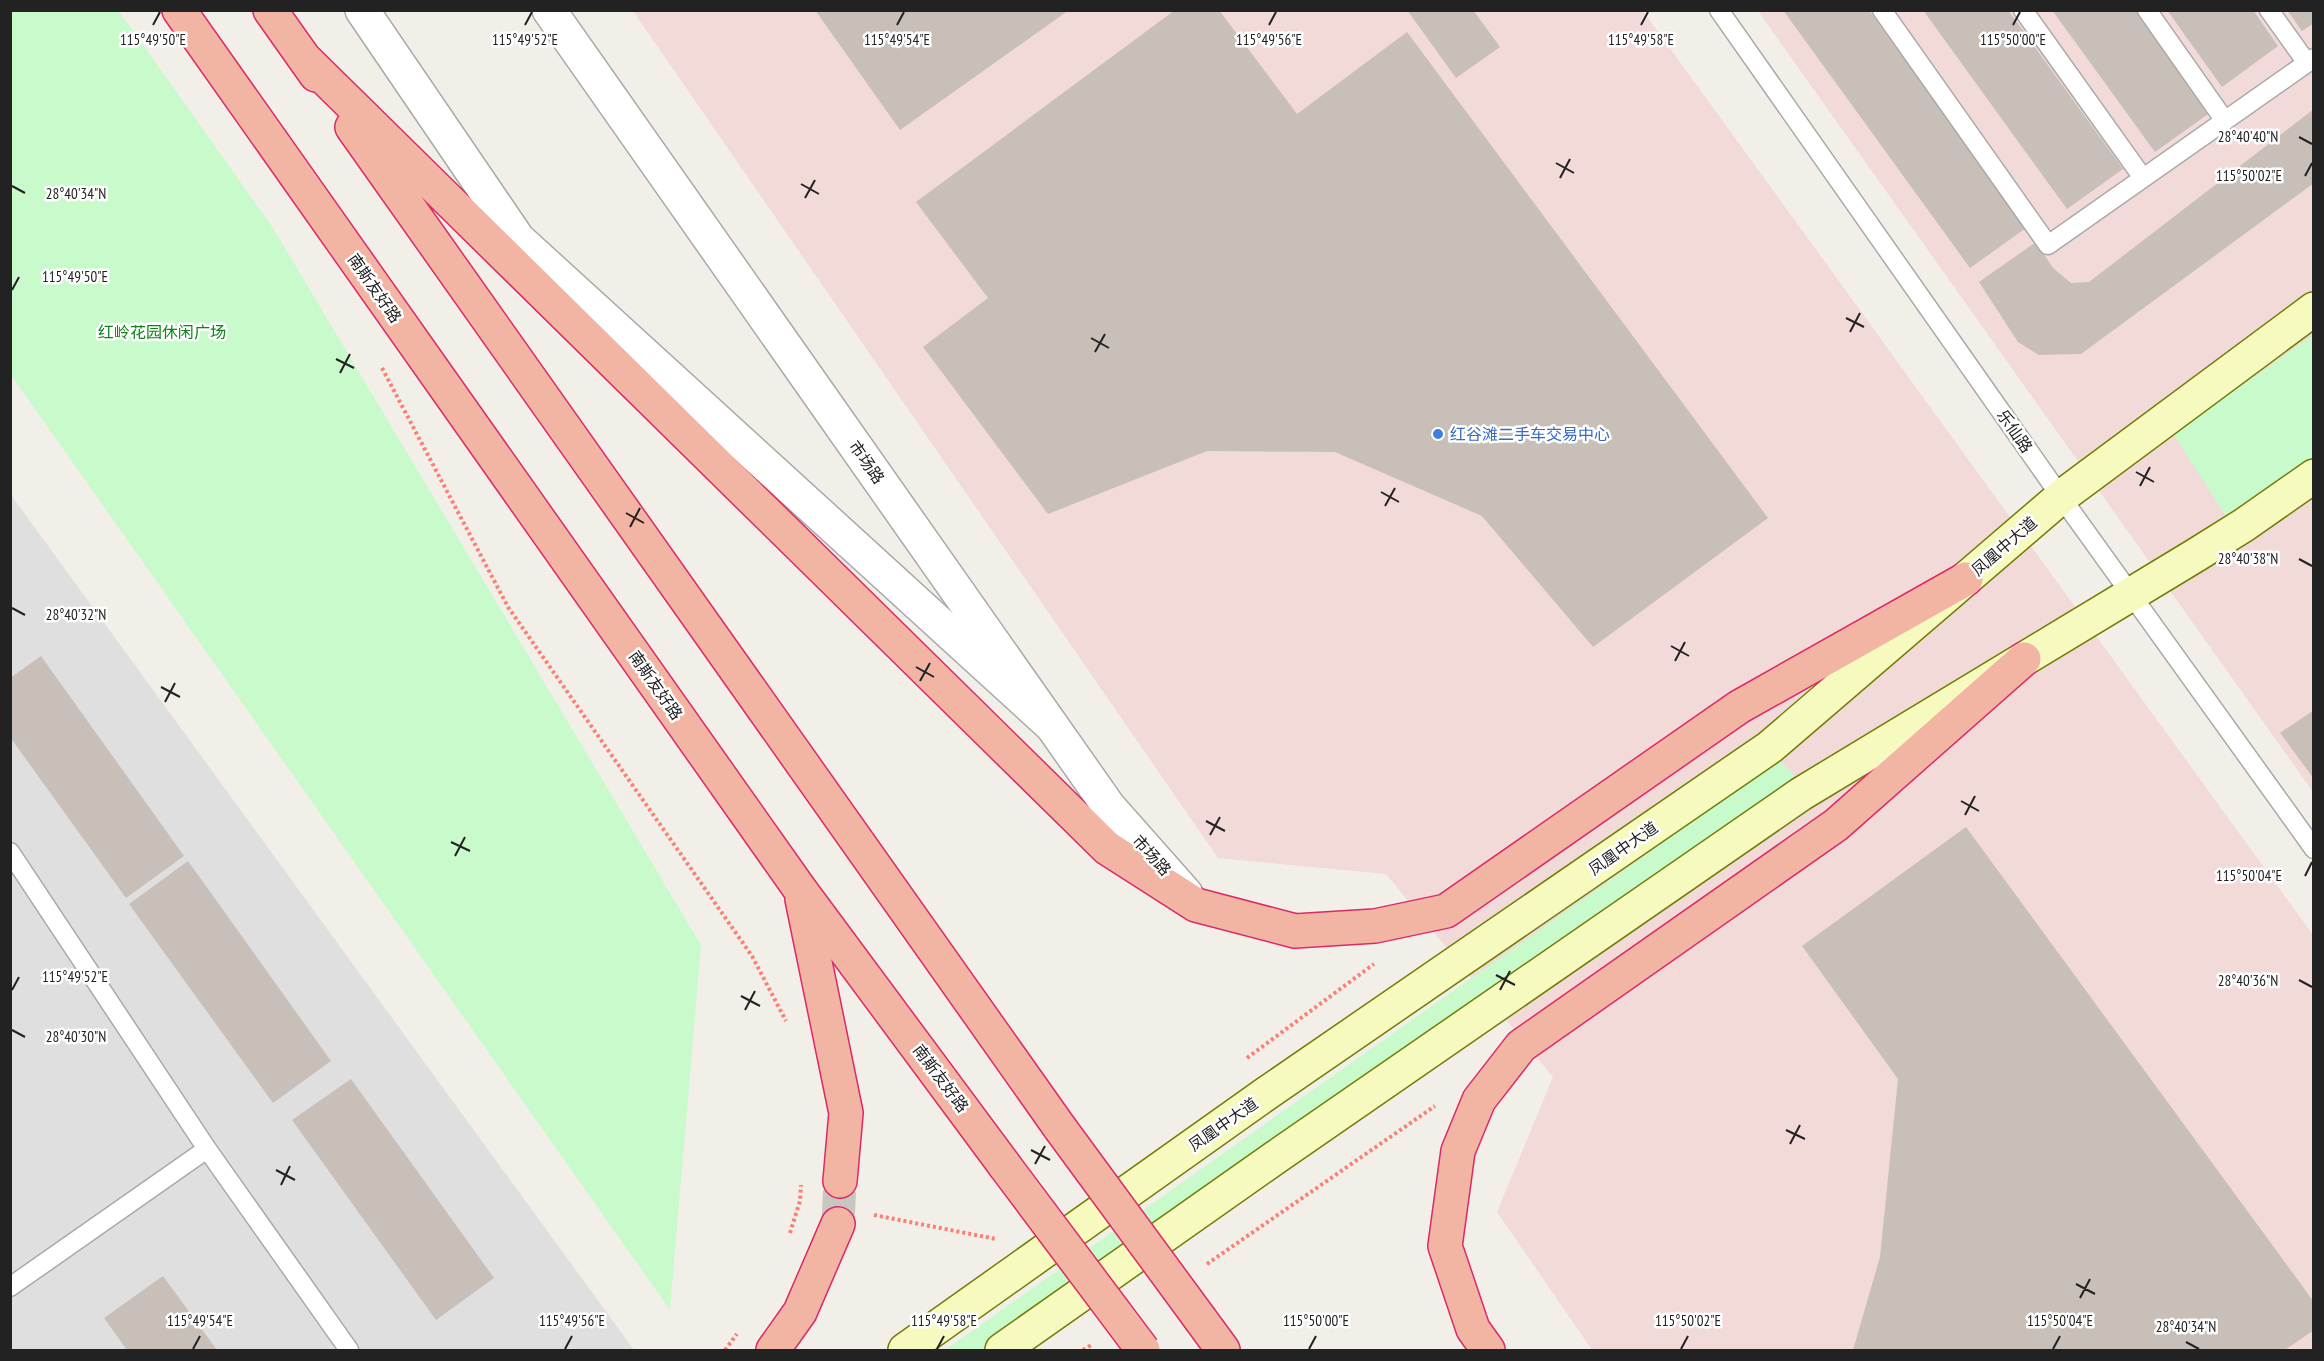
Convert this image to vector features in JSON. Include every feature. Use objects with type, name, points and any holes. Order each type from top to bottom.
[{"type":"highway","name":"南斯友好路","points":[[179,10],[799,888],[1143,1350]]},
{"type":"highway","points":[[270,10],[1060,1128],[1223,1350]]},
{"type":"highway","points":[[303,57],[1107,848],[1196,905],[1295,931],[1375,926],[1446,911],[1738,707],[1965,579]]},
{"type":"highway","points":[[1488,1350],[1473,1329],[1445,1246],[1458,1151],[1479,1100],[1521,1046],[1836,825],[2024,659]]},
{"type":"highway","points":[[799,888],[846,1113],[840,1181]]},
{"type":"highway","points":[[773,1350],[800,1312],[838,1224]]},
{"type":"main road","name":"凤凰中大道","points":[[905,1350],[1267,1094],[1770,747],[2061,497],[2313,309]]},
{"type":"main road","points":[[1002,1350],[1276,1157],[1801,794],[2244,525],[2313,476]]},
{"type":"street","points":[[362,10],[518,239],[1052,726]]},
{"type":"street","name":"市场路","points":[[549,10],[1109,807],[1196,905]]},
{"type":"lane","name":"乐仙路","points":[[1719,10],[2061,497],[2313,849]]},
{"type":"lane","points":[[1882,10],[2048,245],[2310,61],[2269,10]]},
{"type":"lane","points":[[2023,10],[2143,178]]},
{"type":"lane","points":[[2146,10],[2225,121]]},
{"type":"lane","points":[[10,852],[207,1149],[348,1350]]},
{"type":"lane","points":[[10,1287],[207,1149]]},
{"type":"path","points":[[378,358],[508,607],[752,956],[790,1028]]},
{"type":"path","points":[[1246,1058],[1380,960]]},
{"type":"path","points":[[1200,1269],[1443,1100]]},
{"type":"path","points":[[788,1242],[800,1201],[801,1179]]},
{"type":"path","points":[[800,1201],[812,1203]]},
{"type":"path","points":[[870,1214],[999,1240]]},
{"type":"path","points":[[725,1350],[739,1331]]},
{"type":"path","points":[[1083,1350],[1093,1344]]},
{"type":"shaded area","name":"红谷滩二手车交易中心","points":[[633,11],[1643,11],[2313,935],[2313,1350],[1592,1350],[1497,1212],[1553,1077],[1386,874],[1218,858]]},
{"type":"shaded area","points":[[1758,11],[2313,11],[2313,792]]},
{"type":"shaded area","points":[[11,495],[634,1350],[11,1350]]},
{"type":"green space","name":"红岭花园休闲广场","points":[[10,11],[119,11],[273,228],[701,945],[670,1310],[11,375]]},
{"type":"green space","points":[[2313,335],[2313,458],[2228,519],[2173,434]]},
{"type":"green space","points":[[1780,760],[1795,777],[982,1350],[945,1350]]},
{"type":"building","points":[[815,10],[1069,10],[900,130]]},
{"type":"building","points":[[1175,10],[1219,10],[1297,114],[1407,32],[1768,518],[1593,647],[1482,516],[1335,452],[1207,451],[1048,514],[923,347],[988,298],[916,202]]},
{"type":"building","points":[[1407,10],[1473,10],[1500,47],[1456,78]]},
{"type":"building","points":[[1783,10],[1869,10],[2026,228],[1970,268]]},
{"type":"building","points":[[1923,10],[2008,10],[2123,169],[2067,209]]},
{"type":"building","points":[[2052,10],[2137,10],[2211,112],[2155,152]]},
{"type":"building","points":[[2167,10],[2253,10],[2278,46],[2222,87]]},
{"type":"building","points":[[2287,10],[2314,10],[2314,23],[2302,31]]},
{"type":"building","points":[[2314,109],[2314,183],[2081,354],[2039,355],[2018,342],[1979,282],[2036,242],[2053,268],[2071,283],[2089,282]]},
{"type":"building","points":[[41,656],[184,856],[126,898],[10,737],[10,678]]},
{"type":"building","points":[[2314,710],[2314,779],[2280,733]]},
{"type":"building","points":[[1966,827],[2314,1302],[2314,1330],[2285,1350],[1853,1350],[1880,1257],[1898,1079],[1802,946]]},
{"type":"building","points":[[188,861],[331,1061],[273,1103],[129,904]]},
{"type":"building","points":[[351,1079],[494,1278],[436,1320],[292,1120]]},
{"type":"building","points":[[163,1276],[217,1350],[127,1350],[104,1318]]},
{"type":"tunnel","points":[[838,1224],[840,1181]]},
{"type":"place","name":"红谷滩二手车交易中心","points":[[1438,434]]}]
